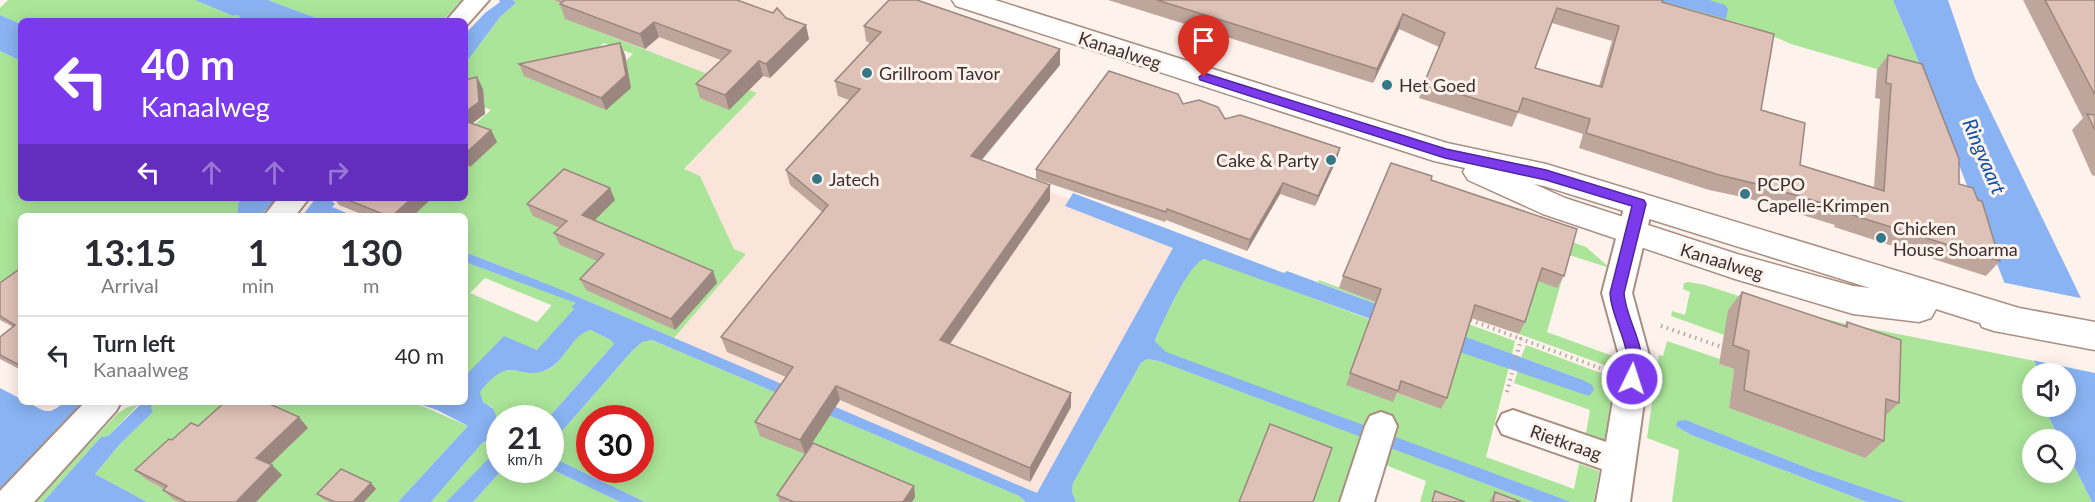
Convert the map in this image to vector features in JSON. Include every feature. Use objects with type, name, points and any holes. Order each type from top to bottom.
[{"type":"main road","name":"Kanaalweg","points":[[966,0],[1445,153],[1523,193],[1636,218],[1735,266],[1853,300],[2014,320],[2095,336]]},
{"type":"street","points":[[461,18],[477,0]]},
{"type":"street","points":[[281,213],[292,201]]},
{"type":"street","name":"Rietkraag","points":[[1613,502],[1635,359],[1617,293],[1636,218]]},
{"type":"street","points":[[12,502],[102,405]]},
{"type":"street","name":"Rietkraag","points":[[1513,424],[1619,461]]},
{"type":"street","points":[[1357,502],[1376,441]]},
{"type":"path","points":[[1621,312],[1722,347]]},
{"type":"path","points":[[1458,316],[1632,379]]},
{"type":"path","points":[[1512,374],[1521,339]]},
{"type":"shaded area","points":[[595,0],[881,0],[919,12],[852,117],[1069,199],[1066,206],[1174,248],[1037,493],[674,338],[746,254],[734,249],[700,176],[684,170],[757,93],[574,22],[599,2]]},
{"type":"green space","points":[[8,0],[195,0],[233,16],[238,15],[240,18],[18,18],[18,23],[0,15],[0,8]]},
{"type":"green space","points":[[268,0],[462,0],[445,18],[316,18]]},
{"type":"green space","points":[[513,0],[553,0],[569,6],[566,19],[757,93],[684,169],[700,176],[734,249],[746,254],[674,338],[555,287],[468,253],[468,213],[416,213],[425,204],[418,201],[468,201],[468,130],[491,110],[478,105],[468,96],[468,60],[500,17],[516,3]],"holes":[[[604,43],[633,54],[615,70],[585,59]]]},
{"type":"green space","points":[[1655,0],[1893,0],[1928,84],[1791,44],[1750,26]]},
{"type":"green space","points":[[0,51],[18,60],[18,201],[239,201],[237,213],[18,213],[18,277],[0,294]]},
{"type":"green space","points":[[1570,241],[1586,247],[1610,268],[1569,255],[1547,332],[1621,359],[1618,370],[1519,334],[1522,322],[1511,318],[1507,330],[1489,323],[1493,312],[1402,300],[1515,341],[1512,354],[1318,282],[1319,280],[1371,299]]},
{"type":"green space","points":[[1201,259],[1213,261],[1436,344],[1509,367],[1486,457],[1574,489],[1579,464],[1599,471],[1594,502],[1571,502],[1166,353],[1155,341],[1175,297]],"holes":[[[1361,344],[1441,409],[1396,393]]]},
{"type":"green space","points":[[468,263],[576,302],[574,309],[537,351],[468,375]],"holes":[[[485,278],[551,306],[537,322],[470,293]]]},
{"type":"green space","points":[[1684,283],[1705,285],[1751,300],[1842,323],[2035,361],[2036,363],[2022,363],[2022,417],[2049,417],[2055,429],[2022,429],[2022,483],[2076,483],[2076,470],[2092,502],[1906,502],[1810,469],[1686,420],[1676,426],[1691,435],[1867,502],[1672,502],[1679,450],[1647,438],[1659,355],[1663,356],[1667,341],[1720,359],[1719,364],[1734,369],[1729,408],[1865,458],[1724,335],[1671,316],[1672,311],[1685,315],[1690,292],[1683,289]]},
{"type":"green space","points":[[591,330],[612,340],[614,344],[560,405],[488,405],[483,402],[479,395],[485,382],[493,374],[513,370],[543,371],[551,368],[584,332]]},
{"type":"green space","points":[[652,340],[1019,496],[1026,502],[645,502],[606,483],[654,483],[654,405],[585,405],[642,342]]},
{"type":"green space","points":[[1526,345],[1617,379],[1606,440],[1586,433],[1590,410],[1514,383],[1518,370],[1583,380],[1521,357]]},
{"type":"green space","points":[[1147,359],[1159,361],[1362,437],[1340,502],[1312,502],[1329,459],[1323,457],[1242,502],[1076,502],[1072,492],[1073,483],[1141,363]]},
{"type":"green space","points":[[139,405],[108,436],[101,437],[43,502],[34,502],[118,413],[128,407]]},
{"type":"green space","points":[[154,405],[249,405],[292,443],[308,427],[259,405],[420,405],[468,426],[398,502],[364,502],[376,489],[329,502],[256,502],[147,480],[178,496],[174,500],[179,502],[147,502],[95,474],[120,444],[153,412],[150,409]]},
{"type":"green space","points":[[576,415],[576,469],[564,463],[564,429]]},
{"type":"green space","points":[[483,442],[486,443],[486,462],[446,502],[431,502]]},
{"type":"green space","points":[[1389,447],[1534,502],[1420,502],[1426,481],[1383,464]]},
{"type":"green space","points":[[564,475],[576,483],[620,502],[473,502],[490,483],[564,483]]},
{"type":"water","points":[[195,0],[268,0],[316,18],[240,18],[238,15],[233,16]]},
{"type":"water","points":[[499,0],[513,0],[516,3],[500,17],[468,60],[468,31],[485,13],[500,2]]},
{"type":"water","points":[[1658,0],[1709,0],[1725,5],[1728,9],[1726,19]]},
{"type":"water","name":"Ringvaart","points":[[1893,0],[1948,0],[1975,79],[2095,327],[2095,502],[2092,502],[2076,470],[2076,429],[2055,429],[2049,417],[2076,417],[2076,363],[2035,363],[1928,84]]},
{"type":"water","points":[[0,15],[18,23],[18,60],[0,51]]},
{"type":"water","points":[[1073,193],[1284,273],[1287,271],[1592,385],[1594,390],[1589,396],[1436,344],[1204,259],[1183,282],[1155,341],[1166,352],[1571,502],[1534,502],[1159,361],[1147,359],[1141,363],[1073,483],[1072,492],[1076,502],[1026,502],[1019,496],[652,340],[642,342],[632,351],[585,405],[576,405],[576,415],[564,429],[564,405],[560,405],[614,344],[611,340],[591,330],[578,337],[558,361],[546,370],[528,373],[507,370],[491,380],[480,392],[483,402],[487,405],[486,442],[483,442],[431,502],[398,502],[468,426],[422,405],[468,405],[468,373],[504,336],[537,350],[574,309],[571,307],[576,303],[468,263],[468,253],[555,287],[1037,493],[1173,248],[1065,206]]},
{"type":"water","points":[[239,201],[275,201],[263,213],[237,213]]},
{"type":"water","points":[[314,201],[332,201],[335,204],[332,207],[347,213],[304,213]]},
{"type":"water","points":[[0,388],[18,397],[18,405],[32,405],[46,411],[51,411],[60,405],[82,405],[0,492]]},
{"type":"water","points":[[140,405],[154,405],[151,408],[153,412],[120,444],[95,474],[147,502],[43,502],[101,437],[108,436]]},
{"type":"water","points":[[1686,420],[1810,469],[1906,502],[1867,502],[1691,435],[1676,426],[1677,421]]},
{"type":"water","points":[[486,461],[486,483],[490,483],[473,502],[446,502]]},
{"type":"water","points":[[564,463],[576,469],[576,481],[564,475]]},
{"type":"water","points":[[580,483],[606,483],[645,502],[620,502]]},
{"type":"pier","points":[[2001,282],[2085,299],[2095,320],[2095,373],[2076,369],[2076,363],[2047,363],[2032,360]]},
{"type":"building","points":[[565,0],[737,0],[773,13],[777,8],[786,18],[806,25],[766,64],[759,61],[725,95],[696,84],[731,51],[654,22],[640,34],[560,4]]},
{"type":"building","points":[[889,0],[917,0],[1060,49],[971,156],[1050,185],[940,340],[1071,393],[1030,468],[836,386],[800,440],[755,422],[793,367],[721,337],[828,205],[786,170],[860,89],[835,81],[881,32],[864,26]]},
{"type":"building","points":[[1157,0],[1663,0],[1662,2],[1774,34],[1761,110],[1805,123],[1800,165],[1884,191],[1891,84],[1886,83],[1888,55],[1922,64],[1959,159],[1959,184],[1973,188],[1978,200],[1982,201],[2000,261],[1846,213],[1846,210],[1719,175],[1586,133],[1590,119],[1523,98],[1518,112],[1424,83],[1445,33],[1403,14],[1377,69]],"holes":[[[1557,8],[1619,26],[1602,87],[1535,68]]]},
{"type":"building","points":[[2045,0],[2095,0],[2095,95]]},
{"type":"building","points":[[620,43],[626,75],[601,98],[519,64]]},
{"type":"building","points":[[1109,71],[1178,94],[1183,104],[1199,100],[1218,107],[1225,119],[1240,115],[1340,148],[1318,196],[1283,183],[1250,240],[1167,209],[1166,212],[1036,169]]},
{"type":"building","points":[[477,77],[479,102],[468,110],[468,79]]},
{"type":"building","points":[[2087,114],[2095,115],[2095,130]]},
{"type":"building","points":[[468,122],[491,130],[468,151]]},
{"type":"building","points":[[1391,163],[1432,176],[1431,180],[1577,229],[1564,276],[1542,268],[1525,322],[1475,305],[1447,398],[1401,381],[1398,391],[1350,373],[1381,289],[1343,276]]},
{"type":"building","points":[[564,169],[610,188],[582,215],[713,271],[671,319],[580,279],[604,254],[554,233],[567,221],[527,204]]},
{"type":"building","points":[[350,201],[409,201],[395,213],[380,213]]},
{"type":"building","points":[[18,270],[18,364],[0,355],[0,337],[15,325],[0,316],[0,283]]},
{"type":"building","points":[[1742,292],[1847,327],[1847,322],[1901,340],[1899,403],[1886,399],[1884,441],[1744,390],[1749,351],[1733,345]]},
{"type":"building","points":[[222,405],[272,405],[299,417],[256,458],[272,465],[236,502],[186,502],[163,490],[167,486],[135,470],[169,439],[172,440],[191,423],[198,426]]},
{"type":"building","points":[[1270,424],[1332,448],[1313,502],[1239,502]]},
{"type":"building","points":[[813,443],[914,486],[903,502],[794,502],[777,495]]},
{"type":"building","points":[[341,469],[371,483],[353,502],[335,502],[317,494]]},
{"type":"building","points":[[1435,491],[1465,502],[1432,502]]},
{"type":"building","points":[[1495,492],[1521,502],[1493,502]]},
{"type":"place","name":"Grillroom Tavor","points":[[867,73]]},
{"type":"place","name":"Het Goed","points":[[1387,85]]},
{"type":"place","name":"Cake & Party","points":[[1331,160]]},
{"type":"place","name":"Jatech","points":[[817,179]]},
{"type":"place","name":"PCPO Capelle-Krimpen","points":[[1745,194]]},
{"type":"place","name":"Chicken House Shoarma","points":[[1881,238]]},
{"type":"route","points":[[1204,77],[1445,153],[1527,170],[1639,204],[1617,293],[1618,305],[1633,345],[1635,359],[1632,379]]}]
